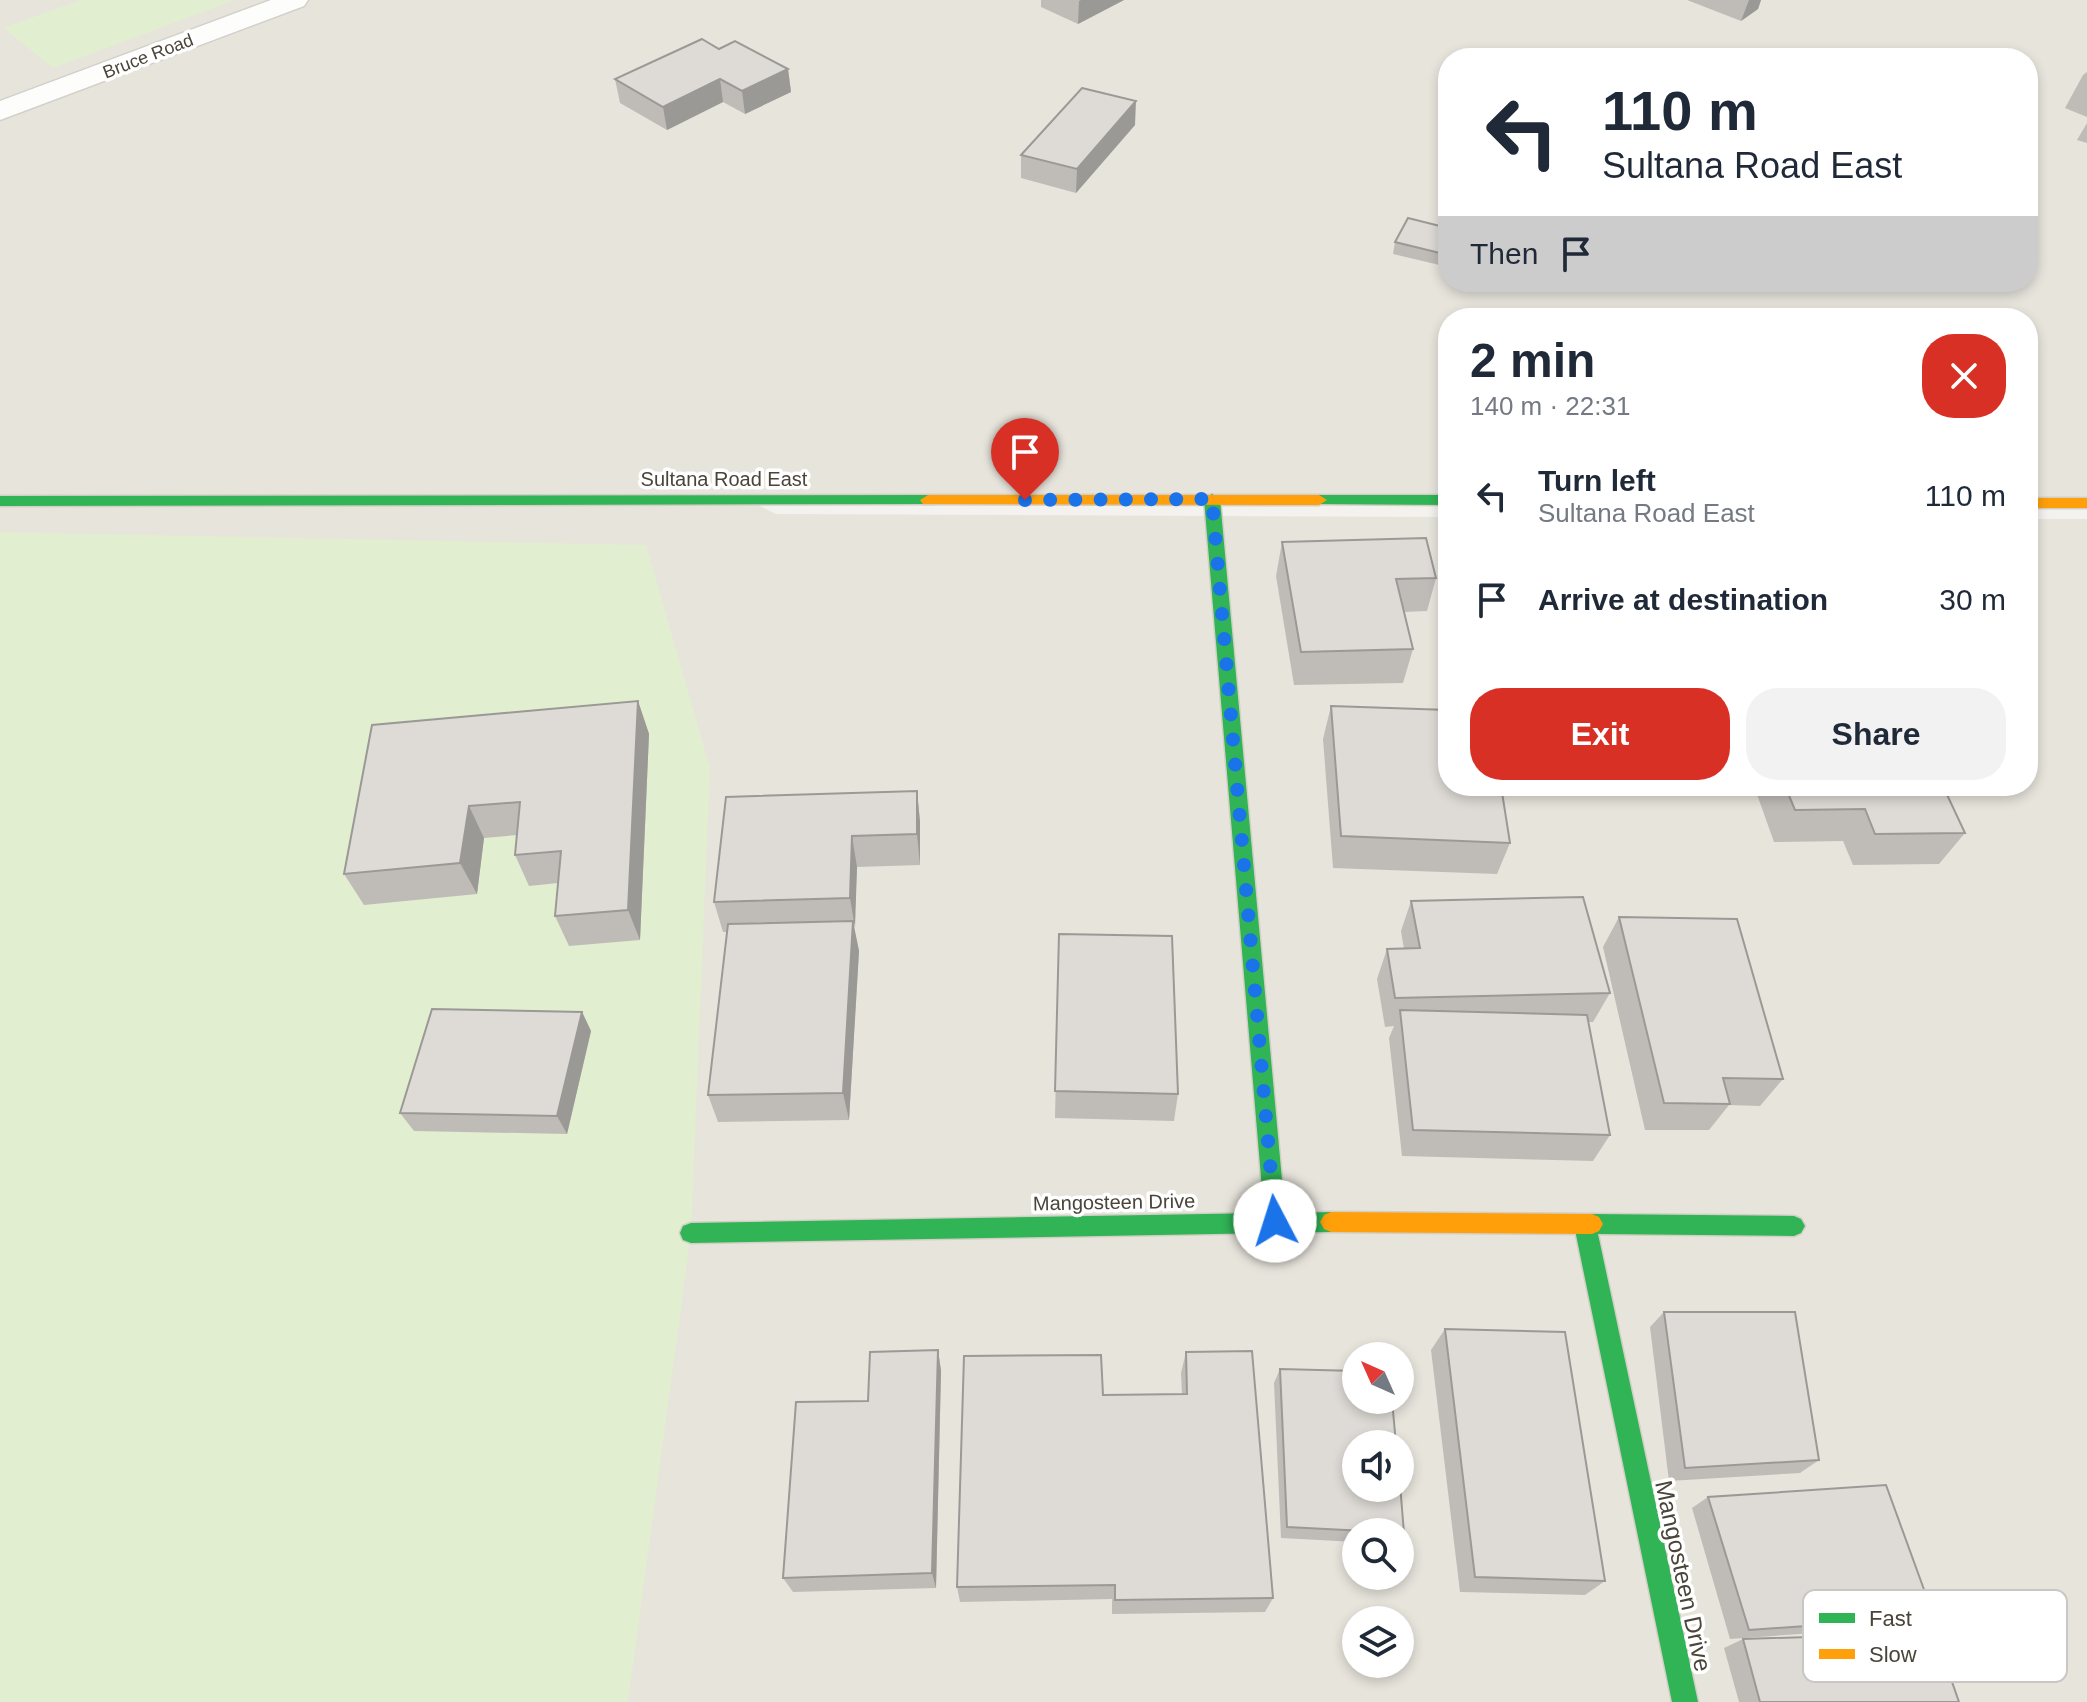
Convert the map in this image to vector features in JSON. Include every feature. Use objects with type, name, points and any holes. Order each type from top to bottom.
[{"type":"street","name":"Bruce Road","points":[[0,111],[295,0]]},
{"type":"street","points":[[1212,499],[1275,1221]]},
{"type":"street","name":"Sultana Road East","points":[[0,501],[1438,500]]},
{"type":"street","points":[[2038,503],[2087,503]]},
{"type":"street","name":"Mangosteen Drive","points":[[691,1233],[1275,1221],[1794,1226]]},
{"type":"street","name":"Mangosteen Drive","points":[[1585,1225],[1685,1702]]},
{"type":"shaded area","points":[[0,0],[2087,0],[2087,503],[2038,503],[2038,308],[1438,308],[1438,500],[750,501],[776,514],[1438,517],[1438,796],[2038,796],[2038,519],[2087,519],[2087,1702],[0,1702]]},
{"type":"green space","points":[[81,0],[235,0],[53,68],[3,28]]},
{"type":"green space","points":[[0,532],[646,545],[710,768],[691,1233],[628,1702],[0,1702]]},
{"type":"building","points":[[702,39],[719,49],[735,41],[788,69],[742,91],[720,79],[663,107],[615,79]]},
{"type":"building","points":[[1082,88],[1136,101],[1077,169],[1021,155]]},
{"type":"building","points":[[1408,218],[1438,226],[1438,253],[1395,242]]},
{"type":"building","points":[[1426,538],[1436,578],[1396,579],[1413,649],[1301,652],[1282,542]]},
{"type":"building","points":[[638,701],[628,910],[555,916],[561,851],[515,855],[520,802],[469,806],[460,863],[344,874],[372,725]]},
{"type":"building","points":[[1331,706],[1438,710],[1438,796],[1503,796],[1510,843],[1341,836]]},
{"type":"building","points":[[917,791],[917,834],[852,836],[850,898],[714,902],[726,797]]},
{"type":"building","points":[[1789,796],[1948,796],[1965,833],[1875,834],[1865,809],[1795,810]]},
{"type":"building","points":[[1583,897],[1610,993],[1395,998],[1387,949],[1420,948],[1411,901]]},
{"type":"building","points":[[1619,917],[1737,919],[1783,1079],[1723,1078],[1730,1104],[1664,1103]]},
{"type":"building","points":[[853,921],[843,1093],[708,1095],[728,924]]},
{"type":"building","points":[[1059,934],[1172,936],[1178,1094],[1055,1091]]},
{"type":"building","points":[[432,1009],[582,1012],[557,1116],[400,1113]]},
{"type":"building","points":[[1400,1010],[1587,1015],[1610,1135],[1413,1130]]},
{"type":"building","points":[[1664,1312],[1795,1312],[1819,1460],[1685,1468]]},
{"type":"building","points":[[1445,1329],[1565,1332],[1605,1581],[1475,1577]]},
{"type":"building","points":[[938,1350],[932,1573],[783,1578],[796,1402],[868,1401],[870,1352]]},
{"type":"building","points":[[1252,1351],[1273,1598],[1115,1600],[1115,1585],[957,1587],[964,1356],[1101,1355],[1103,1395],[1187,1394],[1186,1352]]},
{"type":"building","points":[[1280,1369],[1342,1371],[1342,1414],[1393,1414],[1395,1430],[1342,1430],[1342,1502],[1401,1502],[1403,1518],[1342,1518],[1342,1530],[1287,1527]]},
{"type":"building","points":[[1886,1485],[1924,1590],[1803,1590],[1803,1626],[1749,1630],[1708,1497]]},
{"type":"building","points":[[1803,1637],[1803,1682],[1952,1682],[1959,1702],[1760,1702],[1743,1639]]},
{"type":"traffic: fast","points":[[1212,499],[1275,1221]]},
{"type":"traffic: fast","points":[[0,501],[928,500]]},
{"type":"traffic: fast","points":[[1319,500],[1438,500]]},
{"type":"traffic: fast","points":[[691,1233],[1331,1222]]},
{"type":"traffic: fast","points":[[1592,1224],[1794,1226]]},
{"type":"traffic: fast","points":[[1585,1225],[1685,1702]]},
{"type":"traffic: slow","points":[[928,500],[1319,500]]},
{"type":"traffic: slow","points":[[2038,503],[2087,503]]},
{"type":"traffic: slow","points":[[1331,1222],[1592,1224]]},
{"type":"route","points":[[1025,500],[1212,499],[1275,1221]]}]
